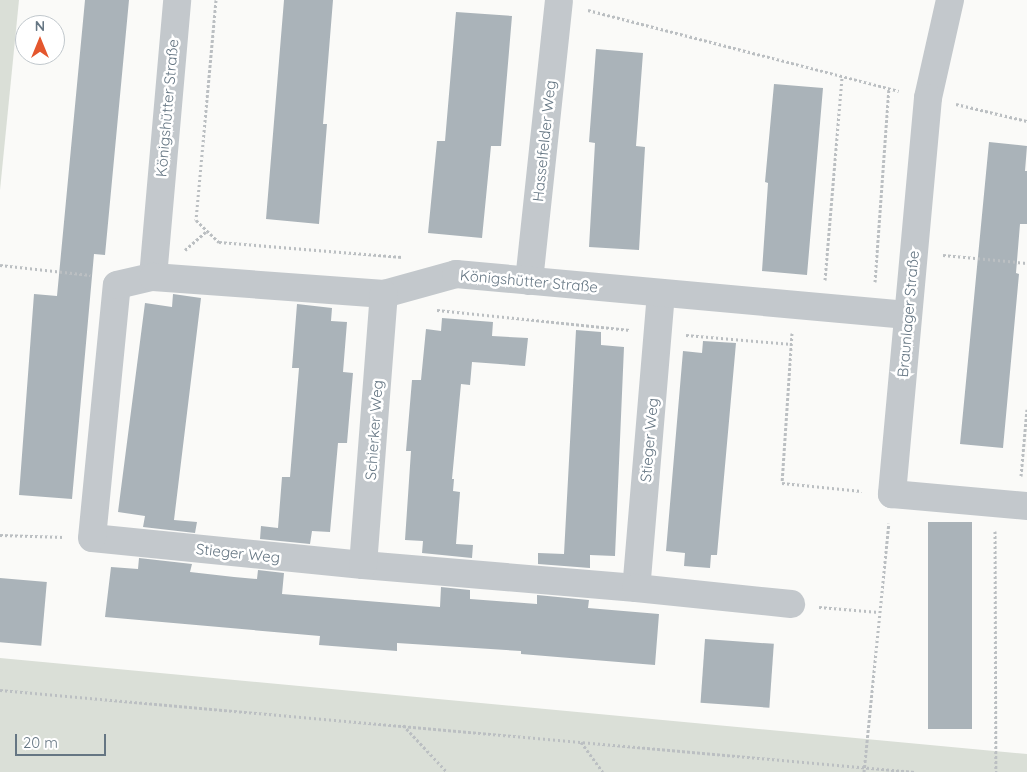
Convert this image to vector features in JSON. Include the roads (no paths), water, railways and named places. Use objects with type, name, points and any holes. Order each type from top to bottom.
[{"type":"street","name":"Königshütter Straße","points":[[153,277],[176,0]]},
{"type":"street","name":"Braunlager Straße","points":[[950,0],[928,98],[892,494],[1013,504]]},
{"type":"street","name":"Hasselfelder Weg","points":[[530,281],[558,2]]},
{"type":"street","name":"Königshütter Straße","points":[[92,538],[117,285],[153,277],[384,294],[456,274],[907,315]]},
{"type":"street","name":"Stieger Weg","points":[[636,588],[661,293]]},
{"type":"street","name":"Schierker Weg","points":[[363,565],[384,294]]},
{"type":"street","name":"Stieger Weg","points":[[92,538],[791,604]]}]
